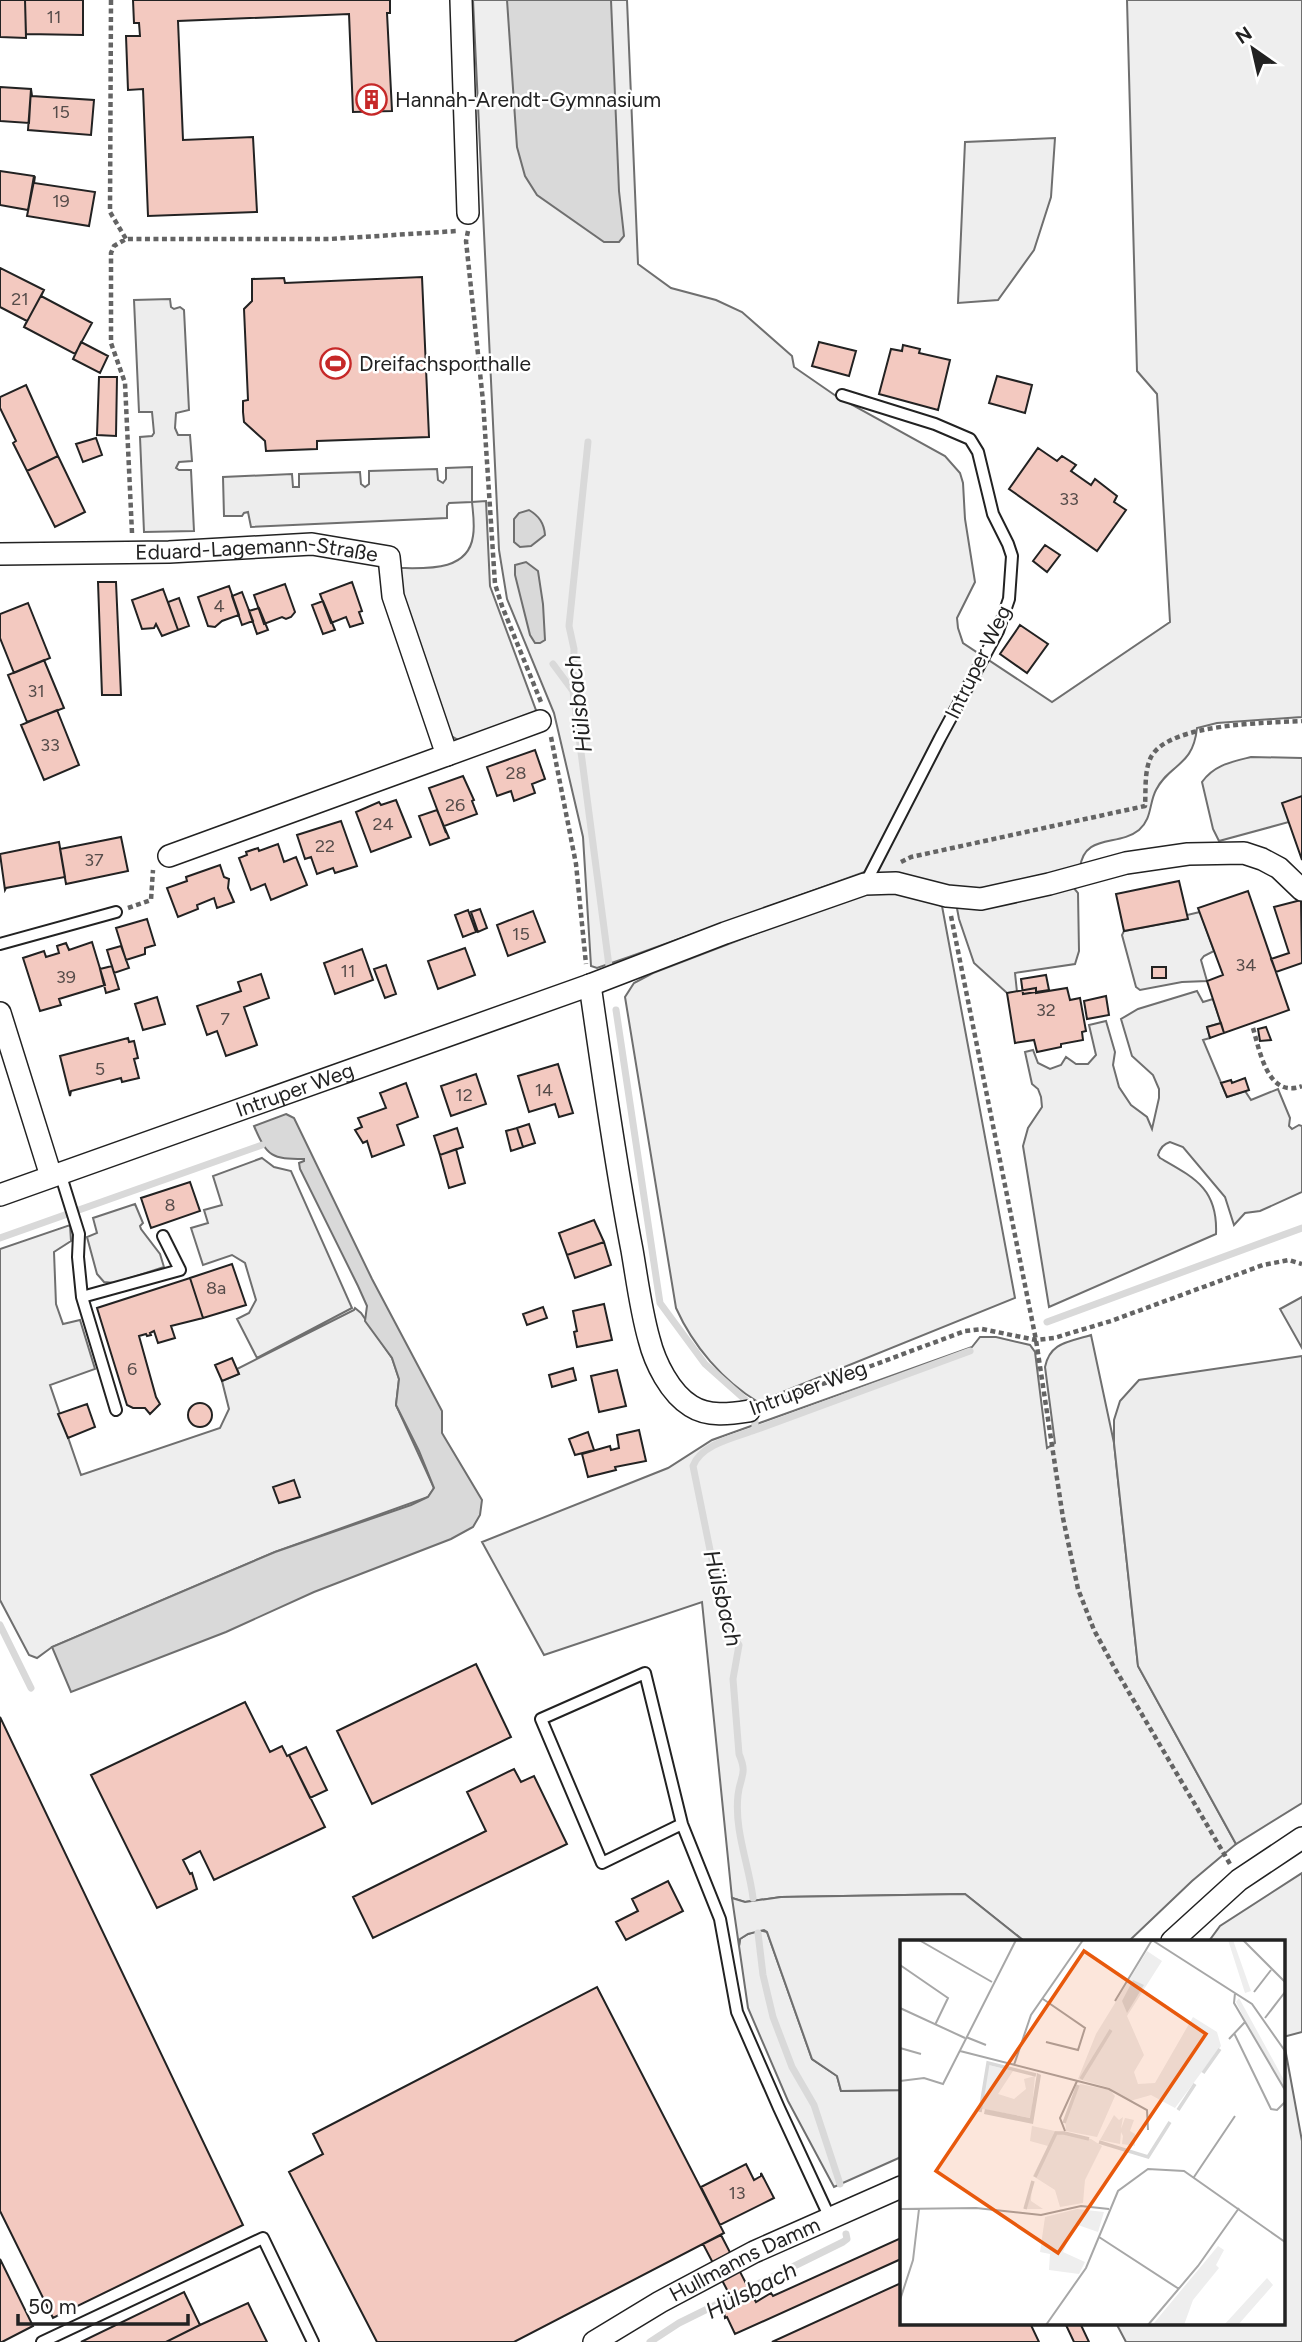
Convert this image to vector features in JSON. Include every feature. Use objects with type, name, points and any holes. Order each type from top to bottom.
[{"type":"street","points":[[461,0],[468,221]]},
{"type":"street","name":"Eduard-Lagemann-Straße","points":[[0,554],[133,553],[312,544],[389,557],[393,596],[447,755]]},
{"type":"street","points":[[169,856],[544,719]]},
{"type":"street","name":"Intruper Weg","points":[[0,1195],[590,985],[868,879],[947,896],[981,899],[1126,863],[1199,854],[1244,853],[1279,869],[1302,890]]},
{"type":"street","name":"Intruper Weg","points":[[590,985],[616,1167],[649,1340],[662,1371],[673,1388],[691,1406],[716,1413],[749,1411]]},
{"type":"street","points":[[0,1013],[55,1175]]},
{"type":"street","points":[[1173,1940],[1239,1880],[1302,1838]]},
{"type":"street","name":"Hullmanns Damm","points":[[594,2342],[660,2302],[754,2252],[900,2187]]},
{"type":"lane","name":"Intruper Weg","points":[[842,395],[935,424],[970,439],[978,452],[993,514],[1009,544],[1012,556],[1009,599],[998,631],[940,737],[868,879]]},
{"type":"lane","points":[[0,944],[116,912]]},
{"type":"lane","points":[[55,1175],[68,1197],[77,1224],[82,1297],[116,1410]]},
{"type":"lane","points":[[82,1297],[180,1270],[163,1236]]},
{"type":"lane","points":[[682,1824],[603,1863],[541,1719],[645,1673],[682,1824],[720,1919],[737,2012],[830,2218]]},
{"type":"lane","points":[[41,2342],[263,2238],[313,2342]]},
{"type":"path","points":[[111,0],[110,212],[126,239]]},
{"type":"path","points":[[133,553],[125,383],[111,343],[111,253],[114,246],[126,239],[330,239],[468,221],[466,241],[483,401],[495,584],[544,719],[576,864],[590,985]]},
{"type":"path","points":[[868,879],[911,857],[1145,806],[1148,766],[1156,750],[1174,738],[1247,724],[1302,721]]},
{"type":"path","points":[[116,912],[151,900],[152,870],[169,856]]},
{"type":"path","points":[[947,896],[1036,1340],[1063,1518],[1078,1589],[1094,1630],[1114,1667],[1239,1880]]},
{"type":"path","points":[[1253,1028],[1267,1072],[1272,1079],[1285,1088],[1302,1086]]},
{"type":"path","name":"Intruper Weg","points":[[749,1411],[965,1331],[999,1331],[1036,1340],[1054,1338],[1111,1321],[1263,1265],[1289,1260],[1302,1264]]},
{"type":"shaded area","points":[[473,0],[627,0],[638,264],[671,288],[716,300],[742,312],[792,356],[794,367],[836,396],[945,456],[960,473],[963,483],[965,519],[975,582],[957,618],[963,643],[1052,702],[1170,622],[1157,394],[1137,371],[1127,0],[1302,0],[1302,717],[1217,723],[1197,728],[1195,741],[1186,758],[1168,774],[1156,790],[1143,826],[1131,835],[1095,845],[1083,857],[1080,868],[977,890],[886,877],[867,871],[629,957],[597,968],[591,966],[583,837],[554,713],[507,599],[499,550]]},
{"type":"shaded area","points":[[507,0],[611,0],[619,191],[624,236],[619,242],[604,242],[537,195],[525,176],[517,147]]},
{"type":"shaded area","points":[[1055,138],[1051,197],[1034,250],[998,300],[958,303],[965,142]]},
{"type":"shaded area","points":[[170,299],[171,307],[184,310],[189,410],[176,413],[175,428],[178,435],[190,435],[192,461],[179,462],[176,468],[191,470],[194,531],[144,532],[140,437],[152,436],[154,433],[152,412],[139,412],[134,300]]},
{"type":"shaded area","points":[[472,467],[472,502],[449,503],[447,518],[251,527],[248,512],[242,516],[224,516],[223,477],[292,474],[293,487],[299,487],[299,474],[360,472],[361,484],[365,487],[369,484],[369,471],[437,469],[438,480],[443,483],[446,479],[446,468]]},
{"type":"shaded area","points":[[486,501],[490,586],[537,713],[460,741],[448,734],[399,595],[397,568],[443,566],[463,557],[473,536],[472,502]]},
{"type":"shaded area","points":[[529,510],[540,520],[545,535],[531,546],[520,547],[514,542],[514,519],[519,513]]},
{"type":"shaded area","points":[[526,562],[538,571],[545,640],[540,643],[535,643],[530,635],[515,575],[515,565]]},
{"type":"shaded area","points":[[1251,757],[1302,758],[1302,796],[1289,822],[1219,841],[1213,829],[1202,782],[1218,768]]},
{"type":"shaded area","points":[[1073,887],[1078,893],[1079,951],[1075,964],[1015,973],[1017,992],[1007,993],[974,963],[956,903]]},
{"type":"shaded area","points":[[875,891],[899,891],[942,906],[1015,1298],[758,1402],[733,1384],[710,1361],[691,1336],[676,1308],[625,997],[634,983],[653,973],[812,912]]},
{"type":"shaded area","points":[[1200,912],[1214,951],[1201,960],[1207,981],[1182,982],[1140,990],[1136,987],[1122,935],[1124,931],[1187,919],[1187,915]]},
{"type":"shaded area","points":[[1197,991],[1203,1002],[1213,999],[1221,1023],[1207,1027],[1210,1038],[1203,1040],[1227,1097],[1245,1091],[1251,1100],[1278,1089],[1290,1118],[1289,1126],[1292,1129],[1302,1126],[1302,1192],[1260,1211],[1245,1213],[1234,1225],[1225,1197],[1183,1147],[1170,1142],[1162,1147],[1158,1155],[1194,1179],[1208,1195],[1216,1219],[1216,1234],[1049,1307],[1023,1146],[1028,1128],[1042,1107],[1038,1089],[1032,1084],[1025,1052],[1033,1050],[1038,1063],[1050,1069],[1061,1065],[1066,1057],[1076,1064],[1088,1064],[1096,1055],[1089,1025],[1106,1021],[1115,1052],[1113,1065],[1119,1087],[1131,1105],[1147,1117],[1152,1129],[1159,1089],[1153,1075],[1132,1056],[1121,1019],[1138,1009]]},
{"type":"shaded area","points":[[286,1114],[294,1118],[372,1279],[442,1411],[442,1433],[482,1500],[480,1515],[473,1527],[451,1539],[314,1592],[226,1632],[71,1692],[52,1647],[275,1552],[411,1505],[428,1497],[434,1488],[396,1405],[399,1379],[392,1358],[365,1321],[367,1306],[300,1169],[299,1163],[304,1159],[272,1154],[263,1144],[254,1126]]},
{"type":"shaded area","points":[[262,1158],[274,1167],[291,1171],[352,1308],[257,1358],[237,1319],[249,1313],[256,1300],[245,1263],[232,1255],[203,1265],[191,1228],[208,1223],[204,1210],[222,1205],[213,1176]]},
{"type":"shaded area","points":[[135,1204],[143,1223],[141,1229],[160,1254],[164,1267],[115,1283],[104,1282],[97,1274],[87,1237],[97,1233],[93,1218]]},
{"type":"shaded area","points":[[70,1225],[71,1241],[54,1252],[56,1304],[63,1324],[80,1320],[95,1369],[50,1385],[81,1475],[220,1428],[229,1409],[222,1381],[239,1374],[237,1369],[355,1308],[392,1358],[399,1379],[396,1405],[434,1488],[428,1497],[275,1552],[52,1647],[37,1658],[29,1655],[0,1600],[0,1249]]},
{"type":"shaded area","points":[[1302,1297],[1302,1348],[1280,1309]]},
{"type":"shaded area","points":[[1091,1335],[1114,1443],[1138,1666],[1236,1844],[1192,1881],[1130,1940],[1023,1940],[965,1894],[781,1897],[745,1902],[732,1898],[702,1602],[544,1655],[482,1542],[668,1468],[712,1440],[972,1347],[980,1337],[996,1337],[1030,1345],[1035,1352],[1047,1448],[1055,1443],[1045,1367],[1051,1352],[1068,1342]]},
{"type":"shaded area","points":[[1302,1356],[1302,1803],[1236,1844],[1138,1666],[1114,1443],[1114,1420],[1120,1401],[1139,1380]]},
{"type":"shaded area","points":[[1302,1873],[1302,2032],[1284,2037],[1284,1940],[1210,1940],[1220,1926]]},
{"type":"shaded area","points":[[965,1894],[1023,1940],[900,1940],[900,2090],[841,2091],[837,2076],[812,2059],[767,1932],[764,1930],[748,1934],[740,1939],[739,1946],[732,1898],[745,1902],[781,1897]]},
{"type":"shaded area","points":[[759,1930],[767,1932],[812,2059],[837,2076],[841,2091],[900,2090],[900,2157],[834,2187],[788,2101],[748,2008],[739,1946],[740,1939]]},
{"type":"shaded area","points":[[1284,2042],[1302,2141],[1302,2342],[1126,2342],[1117,2324],[1284,2324]]},
{"type":"building","points":[[0,0],[25,0],[26,38],[0,37]]},
{"type":"building","points":[[25,0],[83,0],[83,35],[26,34]]},
{"type":"building","name":"Hannah-Arendt-Gymnasium","points":[[133,0],[390,0],[390,13],[387,13],[392,111],[353,112],[349,14],[178,21],[183,140],[253,137],[257,212],[148,216],[143,89],[128,90],[126,36],[140,36],[139,23],[134,23]]},
{"type":"building","points":[[0,87],[31,89],[29,123],[0,121]]},
{"type":"building","points":[[31,89],[32,96],[94,100],[91,135],[28,130]]},
{"type":"building","points":[[0,171],[34,176],[28,210],[0,205]]},
{"type":"building","points":[[35,176],[34,183],[95,192],[89,226],[27,216]]},
{"type":"building","points":[[0,268],[44,290],[24,327],[27,321],[0,307]]},
{"type":"building","name":"Dreifachsporthalle","points":[[422,277],[429,437],[317,441],[317,449],[266,451],[265,441],[244,422],[243,412],[243,401],[248,400],[244,309],[252,301],[252,279],[284,278],[285,283]]},
{"type":"building","points":[[44,290],[41,296],[92,323],[75,354],[24,327]]},
{"type":"building","points":[[81,342],[108,356],[100,373],[73,359]]},
{"type":"building","points":[[819,342],[856,351],[849,376],[812,366]]},
{"type":"building","points":[[903,345],[920,349],[919,353],[950,360],[938,410],[879,394],[891,349],[902,351]]},
{"type":"building","points":[[997,376],[1032,385],[1025,413],[989,403]]},
{"type":"building","points":[[99,377],[117,377],[116,436],[97,435]]},
{"type":"building","points":[[26,385],[58,456],[27,471],[0,408],[0,397]]},
{"type":"building","points":[[96,438],[102,455],[83,462],[76,444]]},
{"type":"building","points":[[1038,448],[1057,461],[1062,456],[1076,465],[1071,471],[1091,485],[1095,479],[1117,496],[1114,502],[1126,510],[1097,551],[1009,489]]},
{"type":"building","points":[[58,456],[85,512],[55,527],[27,471]]},
{"type":"building","points":[[1045,545],[1060,555],[1047,572],[1033,561]]},
{"type":"building","points":[[98,582],[116,582],[121,695],[102,695]]},
{"type":"building","points":[[352,582],[362,611],[359,612],[363,623],[350,627],[346,617],[331,623],[320,594]]},
{"type":"building","points":[[285,584],[295,612],[286,619],[282,617],[264,624],[254,595]]},
{"type":"building","points":[[229,586],[239,615],[222,621],[215,627],[208,626],[198,597]]},
{"type":"building","points":[[163,589],[178,630],[162,636],[156,624],[154,628],[142,629],[132,600]]},
{"type":"building","points":[[242,592],[253,621],[242,625],[232,596]]},
{"type":"building","points":[[179,598],[189,626],[178,630],[168,602]]},
{"type":"building","points":[[323,601],[335,630],[323,634],[312,605]]},
{"type":"building","points":[[28,603],[50,658],[14,673],[0,638],[0,614]]},
{"type":"building","points":[[259,608],[268,630],[257,634],[249,611]]},
{"type":"building","points":[[1020,625],[1048,644],[1027,673],[1000,654]]},
{"type":"building","points":[[44,660],[64,708],[27,722],[8,675]]},
{"type":"building","points":[[57,710],[79,765],[44,780],[21,725]]},
{"type":"building","points":[[535,750],[545,779],[532,784],[535,793],[514,801],[511,791],[497,796],[487,767]]},
{"type":"building","points":[[463,776],[477,814],[444,826],[446,833],[429,788]]},
{"type":"building","points":[[1302,796],[1302,860],[1282,803]]},
{"type":"building","points":[[396,800],[411,837],[371,852],[356,812],[379,802],[381,805]]},
{"type":"building","points":[[437,810],[449,838],[430,845],[419,816]]},
{"type":"building","points":[[341,821],[357,866],[335,873],[333,868],[317,874],[311,857],[305,859],[297,835]]},
{"type":"building","points":[[121,837],[128,871],[66,884],[60,849]]},
{"type":"building","points":[[59,842],[65,877],[5,890],[0,854]]},
{"type":"building","points":[[278,844],[284,862],[296,857],[307,885],[271,900],[265,884],[251,890],[239,858],[247,855],[246,852],[258,848],[259,851]]},
{"type":"building","points":[[220,865],[224,877],[229,879],[228,888],[234,902],[217,908],[214,898],[197,905],[198,909],[178,917],[167,888],[187,881],[186,877]]},
{"type":"building","points":[[1179,881],[1188,919],[1124,931],[1116,894]]},
{"type":"building","points":[[1248,891],[1289,1010],[1224,1033],[1207,981],[1223,975],[1198,908]]},
{"type":"building","points":[[1301,900],[1302,963],[1276,972],[1271,959],[1289,953],[1274,907]]},
{"type":"building","points":[[480,909],[487,928],[478,932],[471,912]]},
{"type":"building","points":[[468,910],[476,932],[463,937],[455,915]]},
{"type":"building","points":[[533,911],[545,942],[508,956],[497,925]]},
{"type":"building","points":[[147,919],[155,945],[145,948],[145,954],[126,960],[116,928]]},
{"type":"building","points":[[92,942],[105,985],[59,999],[61,1005],[40,1011],[23,958],[44,951],[46,957],[59,953],[57,946],[66,943],[69,950]]},
{"type":"building","points":[[121,946],[129,968],[114,973],[107,950]]},
{"type":"building","points":[[465,948],[475,975],[438,989],[428,961]]},
{"type":"building","points":[[362,949],[373,980],[335,994],[324,963]]},
{"type":"building","points":[[386,965],[396,994],[385,998],[374,969]]},
{"type":"building","points":[[112,966],[119,989],[106,993],[100,969]]},
{"type":"building","points":[[1152,967],[1166,967],[1166,978],[1152,978]]},
{"type":"building","points":[[261,974],[269,998],[244,1007],[257,1045],[226,1056],[217,1031],[207,1035],[197,1006],[241,991],[238,982]]},
{"type":"building","points":[[1046,975],[1049,990],[1023,994],[1021,979]]},
{"type":"building","points":[[1036,988],[1036,993],[1067,988],[1070,1000],[1080,998],[1086,1031],[1082,1032],[1083,1040],[1037,1052],[1034,1040],[1015,1043],[1007,993]]},
{"type":"building","points":[[1106,996],[1109,1015],[1087,1019],[1084,1001]]},
{"type":"building","points":[[157,997],[165,1024],[143,1030],[135,1004]]},
{"type":"building","points":[[1221,1023],[1224,1033],[1210,1038],[1207,1027]]},
{"type":"building","points":[[1266,1027],[1271,1040],[1260,1041],[1258,1029]]},
{"type":"building","points":[[128,1038],[129,1042],[134,1041],[138,1058],[134,1059],[139,1078],[122,1082],[121,1078],[71,1091],[70,1096],[60,1056]]},
{"type":"building","points":[[558,1064],[573,1113],[559,1117],[555,1104],[529,1112],[518,1076]]},
{"type":"building","points":[[476,1074],[486,1104],[451,1116],[441,1086]]},
{"type":"building","points":[[1245,1078],[1249,1090],[1227,1097],[1221,1083],[1231,1080],[1232,1083]]},
{"type":"building","points":[[406,1083],[418,1117],[397,1125],[404,1145],[372,1157],[367,1141],[363,1143],[355,1130],[362,1127],[358,1118],[386,1108],[380,1093]]},
{"type":"building","points":[[529,1124],[535,1143],[523,1147],[517,1128]]},
{"type":"building","points":[[457,1128],[463,1147],[440,1155],[434,1136]]},
{"type":"building","points":[[517,1128],[523,1147],[511,1151],[506,1131]]},
{"type":"building","points":[[456,1149],[465,1183],[449,1188],[440,1155]]},
{"type":"building","points":[[190,1182],[200,1211],[151,1228],[141,1198]]},
{"type":"building","points":[[594,1220],[604,1242],[567,1255],[559,1233]]},
{"type":"building","points":[[604,1242],[611,1265],[575,1278],[567,1255]]},
{"type":"building","points":[[232,1264],[246,1305],[203,1318],[190,1278]]},
{"type":"building","points":[[190,1278],[203,1318],[171,1326],[175,1338],[158,1343],[154,1331],[151,1335],[139,1336],[160,1404],[150,1414],[145,1408],[133,1408],[127,1405],[97,1308]]},
{"type":"building","points":[[604,1304],[612,1340],[577,1347],[573,1311]]},
{"type":"building","points":[[543,1307],[547,1318],[527,1325],[523,1314]]},
{"type":"building","points":[[232,1358],[239,1374],[222,1381],[215,1365]]},
{"type":"building","points":[[573,1368],[576,1380],[552,1387],[549,1375]]},
{"type":"building","points":[[617,1370],[626,1406],[599,1412],[591,1376]]},
{"type":"building","points":[[200,1403],[208,1407],[212,1415],[208,1423],[200,1427],[192,1423],[188,1415],[192,1407]]},
{"type":"building","points":[[87,1404],[95,1427],[68,1438],[58,1414]]},
{"type":"building","points":[[639,1430],[646,1461],[615,1467],[616,1470],[588,1477],[582,1454],[610,1446],[611,1450],[619,1448],[617,1435]]},
{"type":"building","points":[[588,1432],[594,1450],[575,1455],[569,1439]]},
{"type":"building","points":[[294,1480],[300,1497],[279,1503],[273,1487]]},
{"type":"building","points":[[476,1664],[511,1737],[372,1804],[337,1731]]},
{"type":"building","points":[[245,1702],[270,1752],[282,1746],[287,1756],[289,1755],[325,1827],[214,1880],[200,1851],[183,1860],[190,1874],[192,1873],[197,1889],[157,1908],[91,1775]]},
{"type":"building","points":[[0,1717],[243,2225],[53,2318],[0,2211]]},
{"type":"building","points":[[306,1747],[327,1790],[310,1798],[289,1755]]},
{"type":"building","points":[[514,1769],[521,1782],[534,1776],[567,1844],[373,1938],[353,1897],[486,1831],[467,1792]]},
{"type":"building","points":[[668,1881],[683,1911],[626,1940],[616,1922],[638,1911],[632,1899]]},
{"type":"building","points":[[597,1987],[724,2233],[514,2342],[377,2342],[289,2172],[323,2154],[313,2134]]},
{"type":"building","points":[[746,2164],[754,2180],[761,2176],[761,2173],[774,2198],[720,2225],[701,2187]]},
{"type":"building","points":[[721,2235],[752,2295],[735,2305],[703,2244]]},
{"type":"building","points":[[900,2238],[900,2259],[735,2334],[727,2317],[725,2318],[724,2310],[752,2295],[756,2302],[771,2293],[773,2296]]},
{"type":"building","points":[[0,2259],[33,2326],[2,2342],[0,2342]]},
{"type":"building","points":[[900,2283],[900,2324],[1030,2324],[1039,2342],[772,2342]]},
{"type":"building","points":[[184,2292],[200,2325],[166,2342],[81,2342]]},
{"type":"building","points":[[248,2303],[267,2342],[166,2342],[200,2325]]},
{"type":"building","points":[[1065,2324],[1080,2324],[1089,2342],[1074,2342]]},
{"type":"waterway","name":"Hülsbach","points":[[588,442],[569,626],[574,649],[573,691],[609,966]]},
{"type":"waterway","points":[[553,664],[573,691]]},
{"type":"waterway","name":"Hülsbach","points":[[616,1010],[660,1303],[705,1364],[750,1404]]},
{"type":"waterway","points":[[0,1238],[262,1145]]},
{"type":"waterway","points":[[1047,1322],[1302,1228]]},
{"type":"waterway","points":[[755,1430],[970,1351]]},
{"type":"waterway","name":"Hülsbach","points":[[753,1898],[737,1808],[743,1771],[739,1754],[733,1679],[739,1645],[725,1624],[693,1466],[697,1458],[711,1447],[755,1430],[755,1419]]},
{"type":"waterway","points":[[0,1625],[31,1688]]},
{"type":"waterway","name":"Hülsbach","points":[[758,1933],[763,1975],[773,2017],[792,2067],[814,2105],[840,2184]]},
{"type":"waterway","name":"Hülsbach","points":[[650,2342],[679,2323],[843,2242],[847,2239],[846,2234]]},
{"type":"place","name":"Hannah-Arendt-Gymnasium","points":[[372,100]]},
{"type":"place","name":"Dreifachsporthalle","points":[[336,364]]}]
